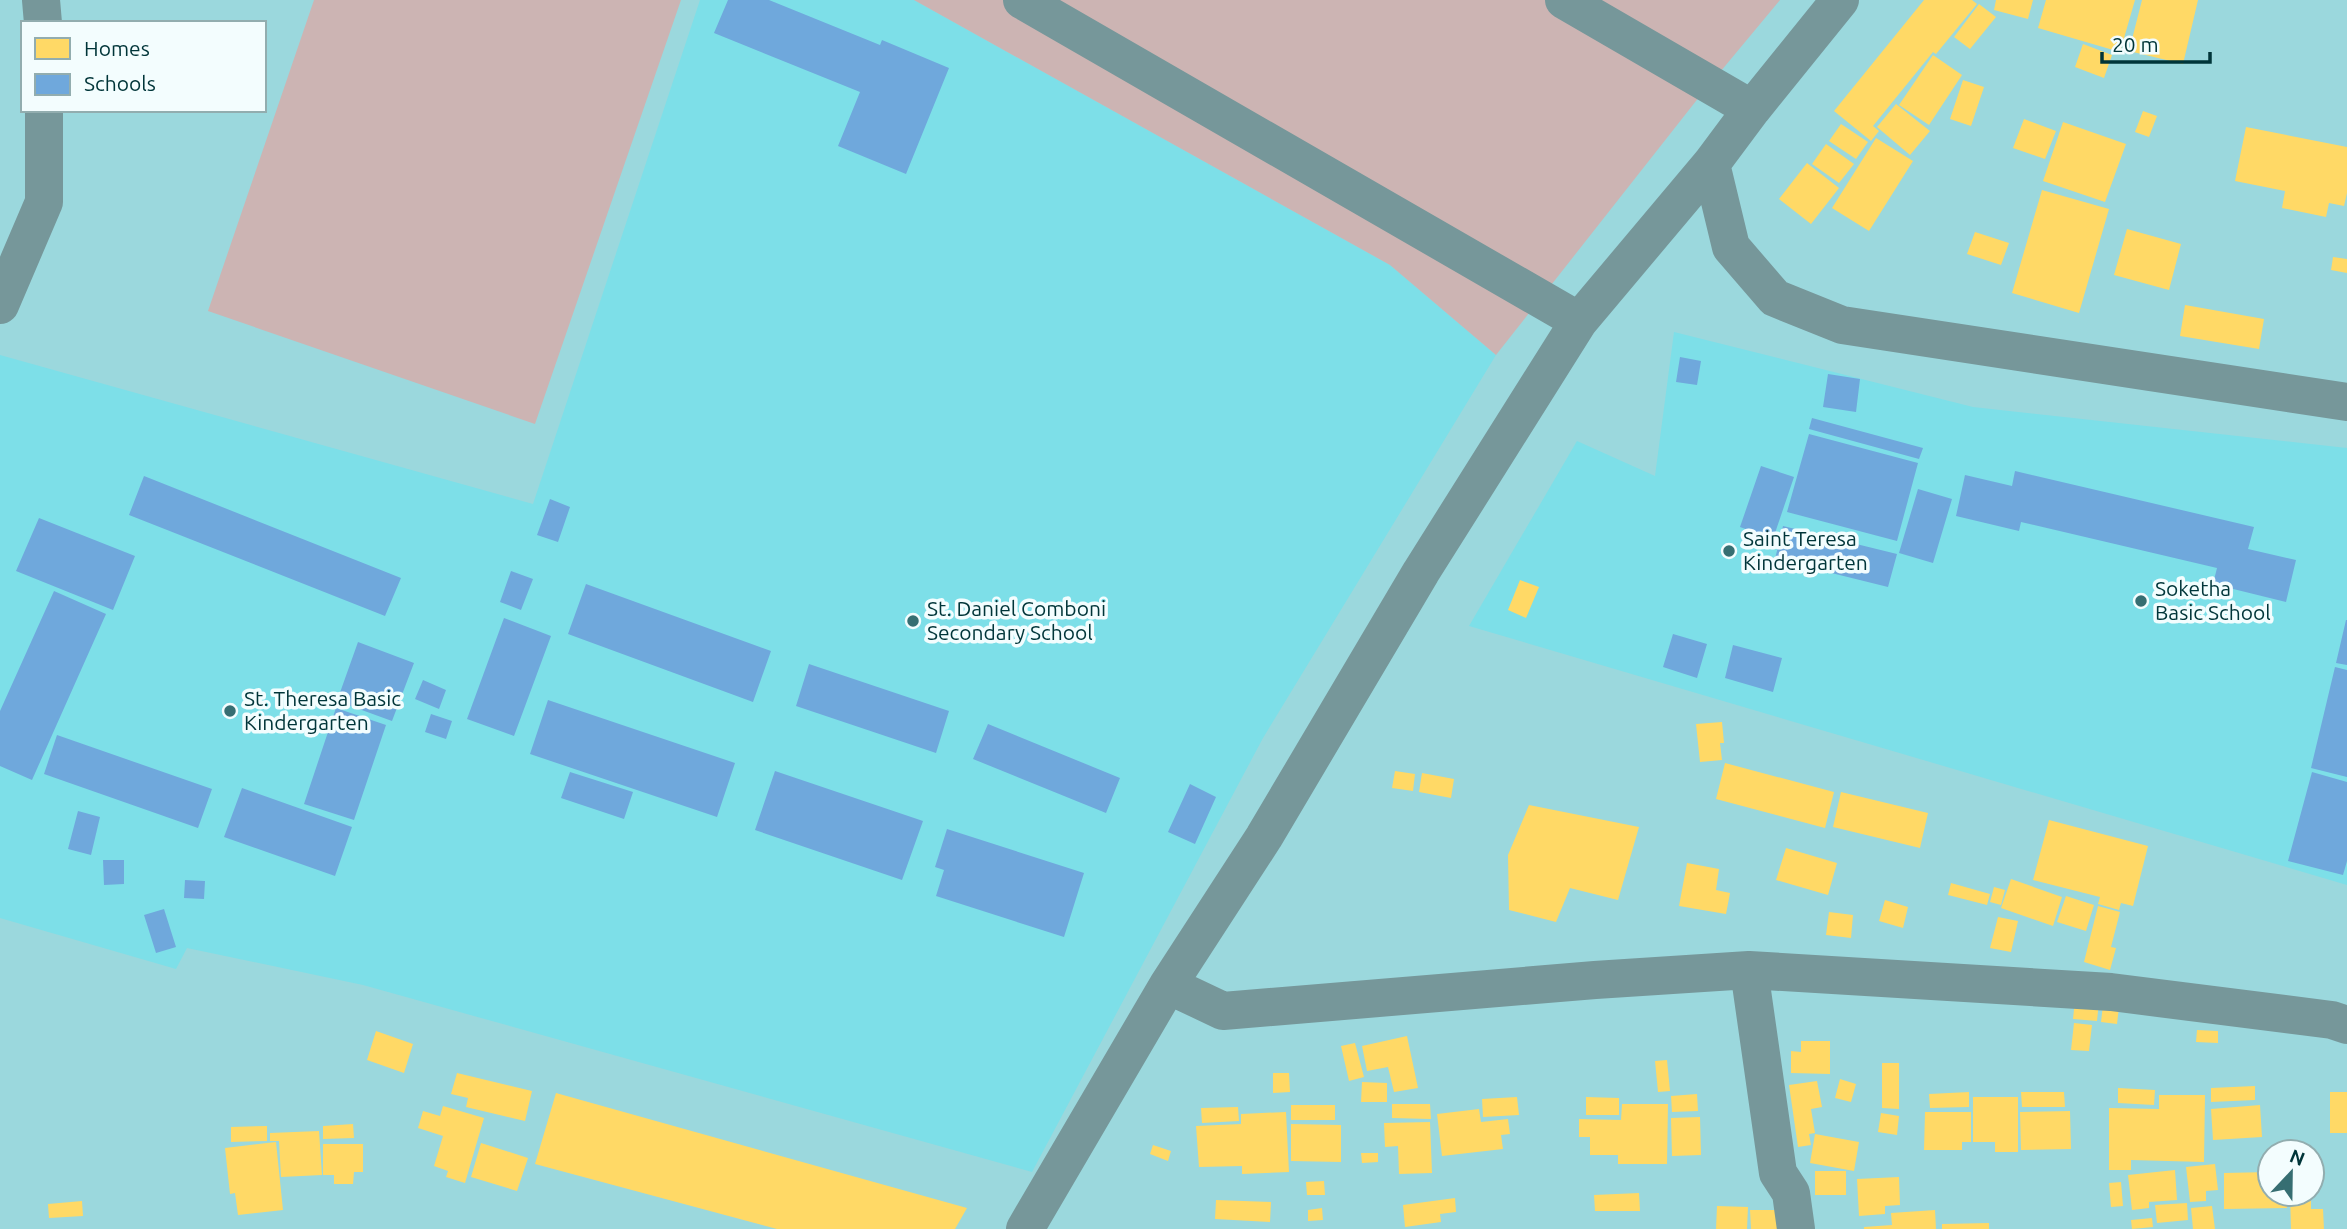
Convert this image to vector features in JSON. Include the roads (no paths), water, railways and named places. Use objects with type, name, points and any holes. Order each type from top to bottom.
[{"type":"street","points":[[41,0],[43,21]]},
{"type":"street","points":[[1564,0],[1752,109]]},
{"type":"street","points":[[1025,1229],[1168,985],[1264,837],[1421,572],[1579,321],[1711,164],[1840,0]]},
{"type":"street","points":[[1034,3],[1579,321]]},
{"type":"street","points":[[0,305],[44,202],[44,112]]},
{"type":"street","points":[[1711,164],[1731,247],[1776,298],[1842,325],[2347,402]]},
{"type":"street","points":[[1168,985],[1223,1012],[1595,980],[1749,970],[2112,992],[2332,1020],[2347,1026]]},
{"type":"street","points":[[1749,970],[1778,1173],[1790,1192],[1796,1229]]},
{"type":"place","name":"Saint Teresa Kindergarten","points":[[1729,551]]},
{"type":"place","name":"Soketha Basic School","points":[[2141,601]]},
{"type":"place","name":"St. Daniel Comboni Secondary School","points":[[913,621]]},
{"type":"place","name":"St. Theresa Basic Kindergarten","points":[[230,711]]}]
